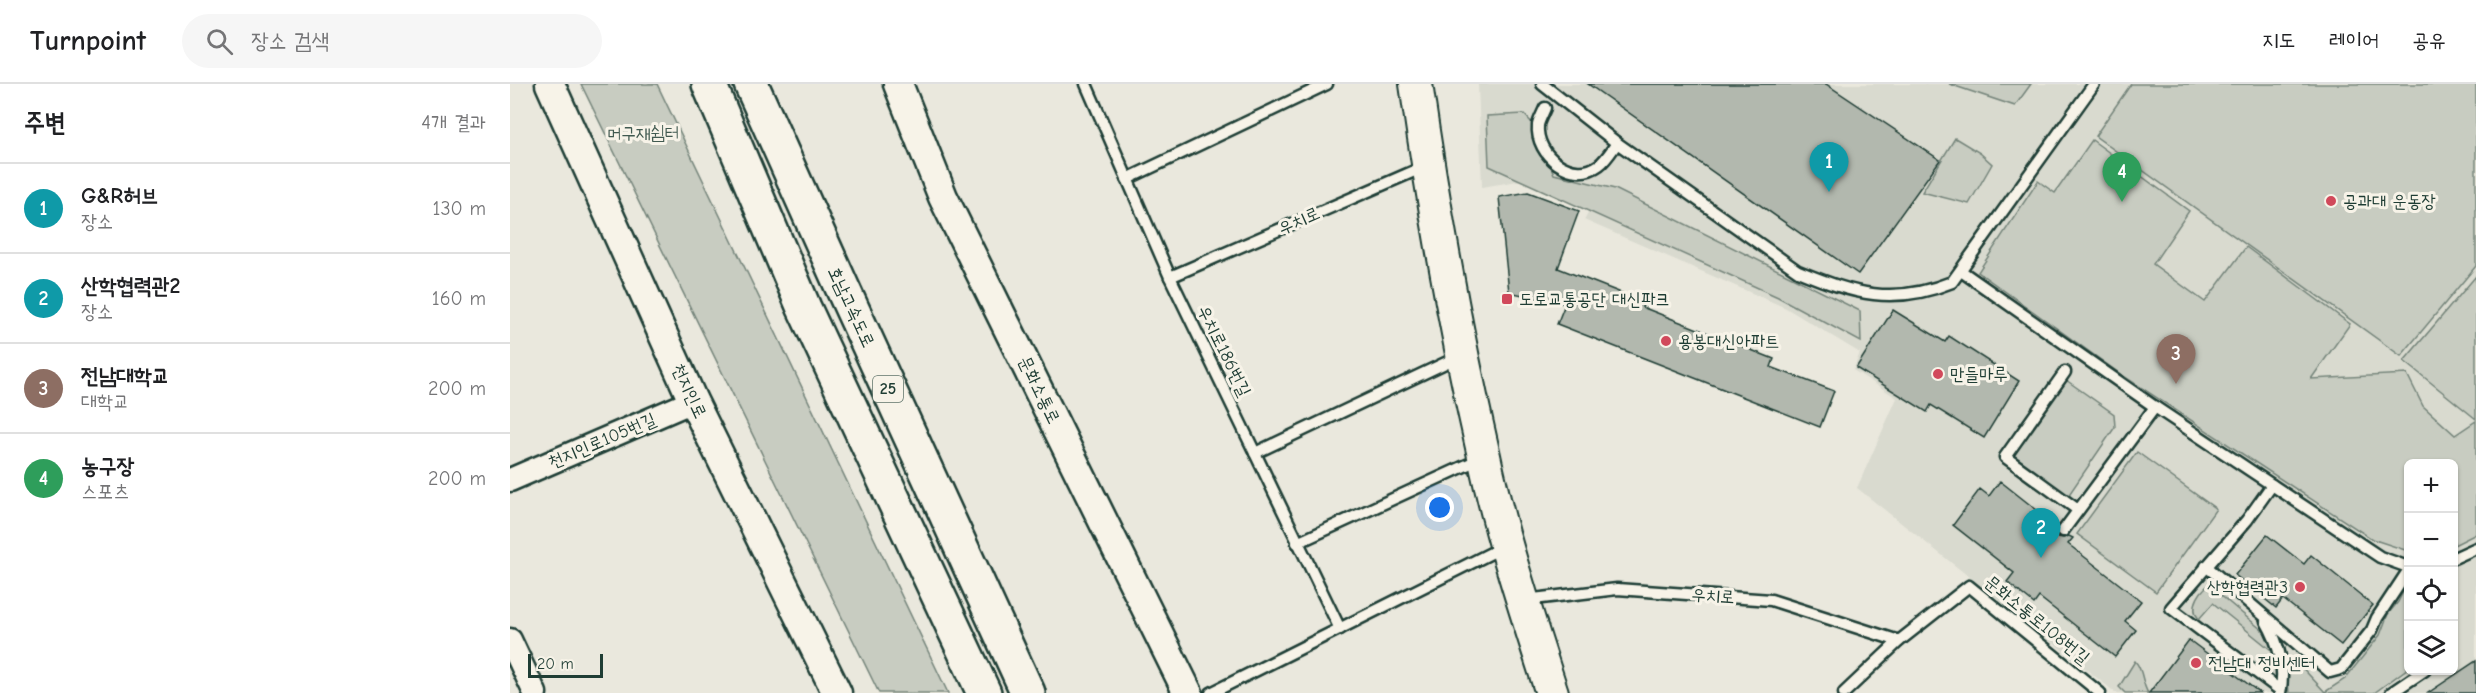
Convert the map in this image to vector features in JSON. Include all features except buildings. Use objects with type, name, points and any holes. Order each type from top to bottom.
[{"type":"highway","name":"25","points":[[709,84],[804,308],[984,693]]},
{"type":"highway","name":"호남고속도로","points":[[751,84],[1028,693]]},
{"type":"main road","points":[[1416,84],[1428,165],[1484,457],[1506,546],[1552,693]]},
{"type":"street","name":"천지인로","points":[[550,84],[693,401],[837,693]]},
{"type":"street","name":"문화소통로","points":[[898,84],[943,197],[1188,693]]},
{"type":"street","name":"천지인로105번길","points":[[510,480],[693,401]]},
{"type":"street","points":[[510,640],[535,693]]},
{"type":"lane","name":"우치로186번길","points":[[1086,84],[1170,277],[1340,629]]},
{"type":"lane","points":[[1542,84],[1617,143],[1798,271],[1827,283],[1879,296],[1932,290],[1952,282],[2094,84]]},
{"type":"lane","points":[[1127,179],[1322,85]]},
{"type":"lane","points":[[1545,108],[1538,126],[1540,139],[1548,154],[1558,165],[1571,171],[1587,171],[1600,165],[1617,143]]},
{"type":"lane","name":"우치로","points":[[1170,277],[1428,165]]},
{"type":"lane","points":[[1961,271],[2155,408],[2380,557],[2404,567]]},
{"type":"lane","points":[[1255,453],[1463,354]]},
{"type":"lane","points":[[2065,372],[2005,457],[2078,510]]},
{"type":"lane","points":[[2063,531],[2155,408]]},
{"type":"lane","points":[[1297,543],[1484,457]]},
{"type":"lane","points":[[2263,615],[2276,639],[2281,659],[2283,678],[2280,692],[2171,608],[2247,520],[2272,485]]},
{"type":"lane","points":[[1211,693],[1506,546]]},
{"type":"lane","points":[[2458,556],[2476,548]]},
{"type":"lane","points":[[2206,566],[2330,672],[2342,669],[2372,630],[2377,618],[2404,577]]},
{"type":"lane","name":"문화소통로108번길","points":[[1844,693],[1899,640],[1969,586],[2100,693]]},
{"type":"lane","name":"우치로","points":[[1522,600],[1617,589],[1770,600],[1899,640]]},
{"type":"lane","points":[[2391,693],[2418,675]]},
{"type":"shaded area","points":[[1478,84],[2476,84],[2476,693],[2116,693],[1857,488],[1897,398],[1853,370],[1860,353],[1786,308],[1584,220],[1591,206],[1524,180],[1482,187]]},
{"type":"green space","name":"머구재쉼터","points":[[581,84],[657,84],[948,693],[879,693]]},
{"type":"green space","points":[[1949,84],[2031,84],[2015,106]]},
{"type":"green space","name":"공과대 운동장","points":[[2131,84],[2476,84],[2476,266],[2401,356],[2095,136]]},
{"type":"green space","points":[[1524,114],[1532,123],[1554,174],[1615,189],[1860,311],[1861,342],[1778,297],[1489,166],[1487,116]]},
{"type":"green space","points":[[1955,138],[1980,153],[1992,164],[1969,204],[1922,192]]},
{"type":"green space","points":[[2092,140],[2189,211],[2153,264],[2205,302],[2246,247],[2350,324],[2311,379],[2407,374],[2423,406],[2455,435],[2476,421],[2476,534],[2458,543],[2458,459],[2404,459],[2404,550],[2372,539],[2122,375],[1978,272],[2038,181],[2055,193]]},
{"type":"green space","points":[[2476,276],[2476,419],[2404,361]]},
{"type":"green space","points":[[2066,380],[2114,414],[2115,427],[2068,496],[2012,458]]},
{"type":"green space","points":[[2137,452],[2216,509],[2156,592],[2077,534]]},
{"type":"green space","points":[[2215,582],[2221,586],[2218,593],[2269,636],[2273,646],[2270,649],[2213,603],[2199,619],[2195,609],[2198,598],[2205,588]]},
{"type":"green space","points":[[2404,590],[2404,671],[2374,693],[2289,693],[2287,670],[2295,660],[2325,692],[2345,679],[2380,635],[2388,614]]},
{"type":"green space","points":[[2135,661],[2148,693],[2125,693],[2119,687]]},
{"type":"place","name":"G&R허브","points":[[1829,192]]},
{"type":"place","name":"공과대 운동장","points":[[2331,201]]},
{"type":"place","name":"농구장","points":[[2122,202]]},
{"type":"place","name":"도로교통공단 대신파크","points":[[1507,299]]},
{"type":"place","name":"용봉대신아파트","points":[[1666,341]]},
{"type":"place","name":"만들마루","points":[[1938,374]]},
{"type":"place","name":"전남대학교","points":[[2176,384]]},
{"type":"place","name":"산학협력관2","points":[[2041,558]]},
{"type":"place","name":"산학협력관3","points":[[2300,587]]},
{"type":"place","name":"전남대 정비센터","points":[[2196,663]]}]
